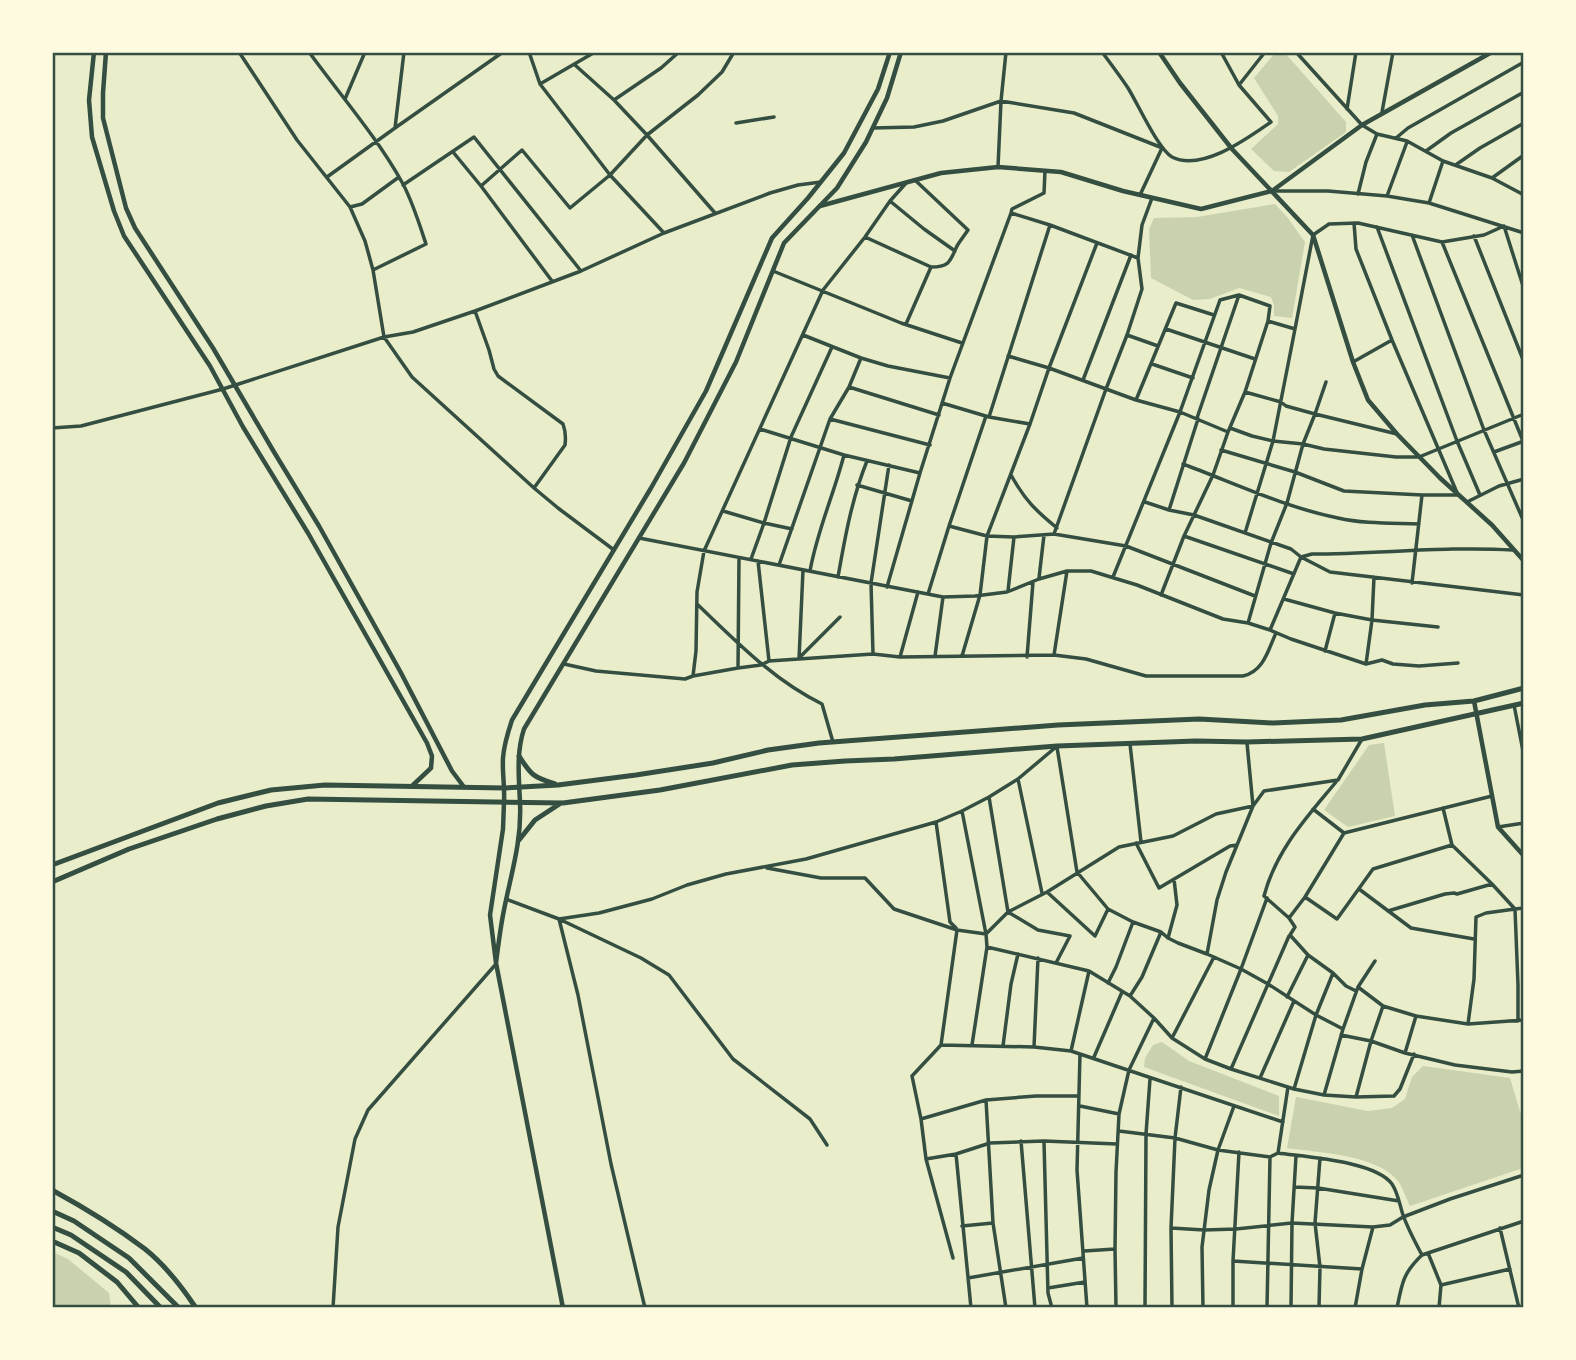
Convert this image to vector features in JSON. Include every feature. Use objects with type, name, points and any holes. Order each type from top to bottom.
[{"type":"main road","points":[[94,52],[89,100],[92,137],[120,226],[223,389],[427,743],[432,757],[431,768],[413,785]]},
{"type":"main road","points":[[106,52],[103,118],[126,208],[135,228],[235,385],[355,589],[452,771],[464,787]]},
{"type":"main road","points":[[563,1307],[496,963],[490,915],[503,829],[503,760],[506,737],[512,720],[652,488],[706,391],[772,238],[844,153],[878,89],[890,52]]},
{"type":"main road","points":[[496,963],[519,840],[519,756],[524,729],[684,463],[736,362],[784,243],[837,188],[866,142],[887,98],[901,52]]},
{"type":"main road","points":[[1159,52],[1232,149],[1313,235],[1353,362],[1368,400],[1419,457],[1492,525],[1524,561]]},
{"type":"main road","points":[[819,206],[941,173],[998,167],[1060,172],[1201,209],[1272,191],[1362,125],[1492,52]]},
{"type":"main road","points":[[52,865],[218,803],[271,790],[326,785],[505,788],[558,785],[713,763],[768,750],[833,742],[1058,725],[1199,719],[1273,723],[1342,720],[1425,705],[1474,701],[1524,688]]},
{"type":"main road","points":[[1474,701],[1498,827],[1524,856]]},
{"type":"main road","points":[[52,882],[129,849],[217,819],[266,806],[308,799],[563,803],[660,790],[792,765],[894,760],[1057,746],[1362,739],[1524,703]]},
{"type":"main road","points":[[519,756],[529,772],[558,785]]},
{"type":"main road","points":[[519,840],[536,820],[563,803]]},
{"type":"main road","points":[[52,1190],[91,1211],[147,1251],[181,1286],[196,1307]]},
{"type":"main road","points":[[52,1211],[74,1221],[129,1258],[179,1307]]},
{"type":"main road","points":[[52,1227],[71,1236],[126,1272],[161,1307]]},
{"type":"main road","points":[[52,1241],[79,1253],[117,1282],[139,1307]]},
{"type":"street","points":[[239,52],[297,140],[350,207],[365,241],[373,270],[384,337],[412,377],[534,488],[614,550]]},
{"type":"street","points":[[309,52],[377,141],[399,177],[416,212],[426,244],[373,270]]},
{"type":"street","points":[[314,58],[316,52]]},
{"type":"street","points":[[344,99],[365,52]]},
{"type":"street","points":[[395,128],[404,52]]},
{"type":"street","points":[[327,177],[503,52]]},
{"type":"street","points":[[529,52],[540,85],[610,175],[664,233]]},
{"type":"street","points":[[540,85],[595,52]]},
{"type":"street","points":[[614,100],[661,68],[679,52]]},
{"type":"street","points":[[481,186],[522,150],[570,208],[610,175],[646,135],[698,95],[722,72],[734,52]]},
{"type":"street","points":[[998,167],[1006,52]]},
{"type":"street","points":[[1102,52],[1128,89],[1162,148],[1172,157],[1187,160],[1203,159],[1232,149],[1271,122],[1239,85],[1220,52]]},
{"type":"street","points":[[1239,85],[1265,52]]},
{"type":"street","points":[[1296,52],[1362,125],[1377,134],[1407,141],[1443,161],[1492,178],[1524,195]]},
{"type":"street","points":[[1347,109],[1356,52]]},
{"type":"street","points":[[1382,114],[1393,52]]},
{"type":"street","points":[[1396,138],[1408,128],[1524,62]]},
{"type":"street","points":[[575,65],[614,100],[715,213]]},
{"type":"street","points":[[1426,151],[1451,133],[1524,92]]},
{"type":"street","points":[[873,128],[933,124],[1001,101],[1074,113],[1162,148]]},
{"type":"street","points":[[736,123],[774,117]]},
{"type":"street","points":[[1456,165],[1524,123]]},
{"type":"street","points":[[1358,194],[1377,134]]},
{"type":"street","points":[[403,185],[474,137],[581,271]]},
{"type":"street","points":[[1388,196],[1407,141]]},
{"type":"street","points":[[1140,195],[1162,148]]},
{"type":"street","points":[[453,152],[553,282]]},
{"type":"street","points":[[1492,178],[1524,155]]},
{"type":"street","points":[[1429,203],[1443,161]]},
{"type":"street","points":[[887,587],[950,378],[1012,209],[1044,194],[1045,170]]},
{"type":"street","points":[[350,207],[362,204],[399,177]]},
{"type":"street","points":[[865,237],[931,267],[940,267],[952,261],[968,230],[916,181]]},
{"type":"street","points":[[52,428],[81,426],[223,389],[384,337],[413,332],[581,271],[715,213],[784,189],[821,182]]},
{"type":"street","points":[[693,676],[697,604],[704,551],[824,290],[890,201],[908,182]]},
{"type":"street","points":[[1517,192],[1524,188]]},
{"type":"street","points":[[1272,191],[1328,191],[1388,196],[1429,203],[1524,233]]},
{"type":"street","points":[[1054,534],[1142,289],[1138,258],[1142,226],[1152,198]]},
{"type":"street","points":[[890,201],[955,251]]},
{"type":"street","points":[[1011,213],[1138,258]]},
{"type":"street","points":[[1245,533],[1273,441],[1313,235],[1329,224],[1354,223],[1442,242],[1483,235],[1504,226]]},
{"type":"street","points":[[1221,450],[1295,472],[1343,491],[1458,495],[1356,249],[1354,223]]},
{"type":"street","points":[[928,594],[933,572],[988,416],[1050,225]]},
{"type":"street","points":[[1504,226],[1524,289]]},
{"type":"street","points":[[1377,227],[1480,495]]},
{"type":"street","points":[[1412,235],[1484,430],[1524,522]]},
{"type":"street","points":[[1474,236],[1524,362]]},
{"type":"street","points":[[1442,242],[1523,441],[1494,452]]},
{"type":"street","points":[[962,657],[980,595],[987,536],[1097,243]]},
{"type":"street","points":[[1083,380],[1131,256]]},
{"type":"street","points":[[906,324],[931,267]]},
{"type":"street","points":[[773,271],[906,324],[962,343]]},
{"type":"street","points":[[1168,510],[1239,295]]},
{"type":"street","points":[[1113,577],[1180,412],[1220,300],[1239,295],[1270,306],[1268,321],[1245,392],[1213,475],[1184,536],[1161,595]]},
{"type":"street","points":[[1136,400],[1176,303],[1215,315]]},
{"type":"street","points":[[475,311],[498,376],[563,424],[565,430],[565,445],[534,488]]},
{"type":"street","points":[[1268,321],[1295,328]]},
{"type":"street","points":[[1166,329],[1255,359]]},
{"type":"street","points":[[803,335],[888,366],[950,378]]},
{"type":"street","points":[[1127,335],[1158,346]]},
{"type":"street","points":[[1353,362],[1392,340]]},
{"type":"street","points":[[751,559],[791,437],[832,347]]},
{"type":"street","points":[[1007,356],[1229,430],[1273,441],[1324,449],[1419,457],[1524,414]]},
{"type":"street","points":[[779,565],[830,419],[849,387],[861,358]]},
{"type":"street","points":[[1152,364],[1193,378]]},
{"type":"street","points":[[1248,623],[1271,543],[1287,503],[1303,444],[1325,382]]},
{"type":"street","points":[[849,387],[939,415]]},
{"type":"street","points":[[1245,392],[1281,402],[1286,406],[1397,434]]},
{"type":"street","points":[[942,403],[1030,424]]},
{"type":"street","points":[[830,419],[929,445]]},
{"type":"street","points":[[760,429],[844,455],[920,473]]},
{"type":"street","points":[[810,571],[815,544],[844,455]]},
{"type":"street","points":[[838,577],[847,524],[857,485],[867,461]]},
{"type":"street","points":[[1184,464],[1258,493],[1338,518],[1419,524]]},
{"type":"street","points":[[873,654],[871,583],[890,465]]},
{"type":"street","points":[[1011,475],[1022,495],[1056,528]]},
{"type":"street","points":[[1467,502],[1499,486],[1524,480]]},
{"type":"street","points":[[857,485],[912,501]]},
{"type":"street","points":[[1412,583],[1422,495]]},
{"type":"street","points":[[1145,502],[1194,515],[1291,549],[1330,572],[1524,595]]},
{"type":"street","points":[[1518,508],[1524,506]]},
{"type":"street","points":[[722,511],[792,529]]},
{"type":"street","points":[[950,526],[987,536],[1054,534],[1126,546],[1255,596]]},
{"type":"street","points":[[1039,579],[1044,535]]},
{"type":"street","points":[[1184,536],[1294,574]]},
{"type":"street","points":[[1008,591],[1014,537]]},
{"type":"street","points":[[639,538],[943,597],[1008,591],[1067,571],[1091,571],[1223,619],[1248,623],[1366,664],[1382,660],[1419,666],[1458,663]]},
{"type":"street","points":[[1301,557],[1312,554],[1475,548],[1513,550]]},
{"type":"street","points":[[1270,630],[1301,557]]},
{"type":"street","points":[[738,668],[739,558]]},
{"type":"street","points":[[758,561],[769,662]]},
{"type":"street","points":[[799,659],[803,570]]},
{"type":"street","points":[[1054,655],[1067,571]]},
{"type":"street","points":[[1366,664],[1374,578]]},
{"type":"street","points":[[1027,657],[1033,582]]},
{"type":"street","points":[[900,657],[918,592]]},
{"type":"street","points":[[935,656],[943,597]]},
{"type":"street","points":[[1284,599],[1372,620],[1438,627]]},
{"type":"street","points":[[697,604],[761,664],[799,692],[822,704],[833,742]]},
{"type":"street","points":[[1325,651],[1335,613]]},
{"type":"street","points":[[799,659],[840,617]]},
{"type":"street","points":[[564,664],[596,671],[685,679],[769,662],[873,654],[900,657],[1054,655],[1086,659],[1146,676],[1243,676],[1252,674],[1259,667],[1276,633]]},
{"type":"street","points":[[1514,705],[1524,756]]},
{"type":"street","points":[[1231,1069],[1295,927],[1289,918],[1264,896],[1268,882],[1288,841],[1338,780],[1362,739]]},
{"type":"street","points":[[1247,742],[1253,806]]},
{"type":"street","points":[[1130,743],[1139,842],[1158,888],[1230,846],[1237,845]]},
{"type":"street","points":[[559,919],[599,913],[726,874],[806,859],[936,822],[989,797],[1018,779],[1057,746]]},
{"type":"street","points":[[1057,746],[1077,872],[1108,909],[1241,969],[1343,1029]]},
{"type":"street","points":[[1018,779],[1042,893]]},
{"type":"street","points":[[1207,954],[1217,900],[1226,872],[1253,806],[1264,791],[1338,780]]},
{"type":"street","points":[[1289,918],[1344,833],[1493,796]]},
{"type":"street","points":[[989,797],[1009,912],[1038,930],[1070,936],[1056,963]]},
{"type":"street","points":[[986,934],[1009,912],[1119,847],[1173,836],[1216,814],[1253,806]]},
{"type":"street","points":[[1443,808],[1452,845],[1515,909],[1521,984],[1518,1021]]},
{"type":"street","points":[[1313,809],[1344,833]]},
{"type":"street","points":[[962,811],[987,947],[972,1045]]},
{"type":"street","points":[[936,822],[950,922],[957,930],[941,1045],[912,1076],[926,1159],[953,1258]]},
{"type":"street","points":[[1498,827],[1524,823]]},
{"type":"street","points":[[1304,897],[1337,919],[1373,869],[1452,845]]},
{"type":"street","points":[[763,867],[821,878],[865,878],[894,909],[957,930],[986,934]]},
{"type":"street","points":[[1168,938],[1177,905],[1174,879]]},
{"type":"street","points":[[1388,911],[1445,894],[1457,894],[1492,884]]},
{"type":"street","points":[[1359,889],[1411,928],[1474,939]]},
{"type":"street","points":[[1047,891],[1095,936],[1108,909]]},
{"type":"street","points":[[1205,1059],[1267,898]]},
{"type":"street","points":[[506,899],[559,919],[641,958],[669,975],[733,1059],[810,1119],[827,1145]]},
{"type":"street","points":[[1468,1024],[1474,979],[1476,917],[1524,908]]},
{"type":"street","points":[[559,919],[578,995],[611,1164],[645,1307]]},
{"type":"street","points":[[1108,984],[1133,922]]},
{"type":"street","points":[[1129,996],[1142,977],[1161,932]]},
{"type":"street","points":[[1290,935],[1308,955],[1334,973],[1346,986],[1357,989],[1383,1006],[1416,1016],[1468,1024],[1524,1020]]},
{"type":"street","points":[[987,947],[1089,971],[1129,996],[1172,1038],[1205,1059],[1294,1089],[1324,1095],[1394,1096],[1400,1089],[1414,1054]]},
{"type":"street","points":[[1003,1046],[1010,984],[1018,954]]},
{"type":"street","points":[[1287,997],[1308,955]]},
{"type":"street","points":[[1172,1038],[1214,957]]},
{"type":"street","points":[[1034,1047],[1038,958]]},
{"type":"street","points":[[1324,1095],[1357,989],[1375,961]]},
{"type":"street","points":[[333,1307],[338,1227],[355,1139],[368,1110],[496,963]]},
{"type":"street","points":[[1071,1051],[1089,971]]},
{"type":"street","points":[[1294,1089],[1316,1015],[1334,973]]},
{"type":"street","points":[[1094,1058],[1122,991]]},
{"type":"street","points":[[1260,1078],[1294,1001]]},
{"type":"street","points":[[1356,1097],[1383,1006]]},
{"type":"street","points":[[1405,1053],[1416,1016]]},
{"type":"street","points":[[1116,1307],[1119,1114],[1129,1070],[1154,1018]]},
{"type":"street","points":[[1341,1035],[1455,1065],[1524,1071]]},
{"type":"street","points":[[941,1045],[1034,1047],[1071,1051],[1283,1122]]},
{"type":"street","points":[[1080,1054],[1077,1142],[1087,1307]]},
{"type":"street","points":[[1145,1307],[1146,1134],[1150,1078]]},
{"type":"street","points":[[1172,1307],[1171,1228],[1175,1138],[1181,1087]]},
{"type":"street","points":[[1278,1153],[1288,1087]]},
{"type":"street","points":[[921,1119],[986,1100],[1079,1096]]},
{"type":"street","points":[[986,1100],[993,1223],[1006,1307]]},
{"type":"street","points":[[1079,1106],[1119,1114]]},
{"type":"street","points":[[1203,1307],[1202,1247],[1209,1190],[1217,1150],[1234,1106]]},
{"type":"street","points":[[1119,1131],[1175,1138],[1239,1153],[1270,1157],[1278,1153],[1320,1158],[1374,1171],[1392,1183],[1403,1217],[1422,1255]]},
{"type":"street","points":[[1021,1141],[1035,1307]]},
{"type":"street","points":[[926,1159],[956,1154],[990,1143],[1044,1141],[1118,1144]]},
{"type":"street","points":[[1044,1141],[1048,1293],[1052,1307]]},
{"type":"street","points":[[1233,1307],[1239,1153]]},
{"type":"street","points":[[956,1154],[971,1307]]},
{"type":"street","points":[[1291,1307],[1296,1155]]},
{"type":"street","points":[[1267,1307],[1270,1157]]},
{"type":"street","points":[[1319,1307],[1320,1267],[1315,1223],[1320,1158]]},
{"type":"street","points":[[1171,1228],[1236,1229],[1292,1223],[1373,1227],[1390,1225],[1403,1217],[1491,1184],[1524,1175]]},
{"type":"street","points":[[1294,1187],[1318,1188],[1399,1201]]},
{"type":"street","points":[[1396,1307],[1404,1278],[1422,1255],[1524,1221]]},
{"type":"street","points":[[962,1226],[993,1223]]},
{"type":"street","points":[[1355,1307],[1373,1227]]},
{"type":"street","points":[[1500,1228],[1522,1307]]},
{"type":"street","points":[[1084,1251],[1115,1249]]},
{"type":"street","points":[[1428,1253],[1441,1285],[1439,1307]]},
{"type":"street","points":[[968,1278],[1083,1258]]},
{"type":"street","points":[[1233,1261],[1362,1269]]},
{"type":"street","points":[[1441,1285],[1510,1269]]},
{"type":"street","points":[[1048,1288],[1086,1282]]},
{"type":"green space","points":[[1275,53],[1285,53],[1346,122],[1346,132],[1289,172],[1274,171],[1251,149],[1278,124],[1278,116],[1254,78]]},
{"type":"green space","points":[[1275,204],[1305,242],[1292,318],[1274,316],[1271,297],[1239,288],[1210,299],[1193,300],[1151,278],[1149,229],[1154,218],[1197,217]]},
{"type":"green space","points":[[1384,743],[1395,816],[1348,827],[1324,810],[1369,745]]},
{"type":"green space","points":[[1162,1042],[1189,1061],[1279,1096],[1279,1116],[1144,1067],[1145,1058],[1153,1045]]},
{"type":"green space","points":[[1423,1066],[1510,1078],[1523,1119],[1523,1168],[1410,1206],[1398,1181],[1376,1165],[1346,1156],[1287,1148],[1296,1097],[1368,1111],[1392,1108],[1405,1099],[1412,1077]]},
{"type":"green space","points":[[53,1252],[68,1259],[109,1293],[111,1307],[53,1307]]}]
